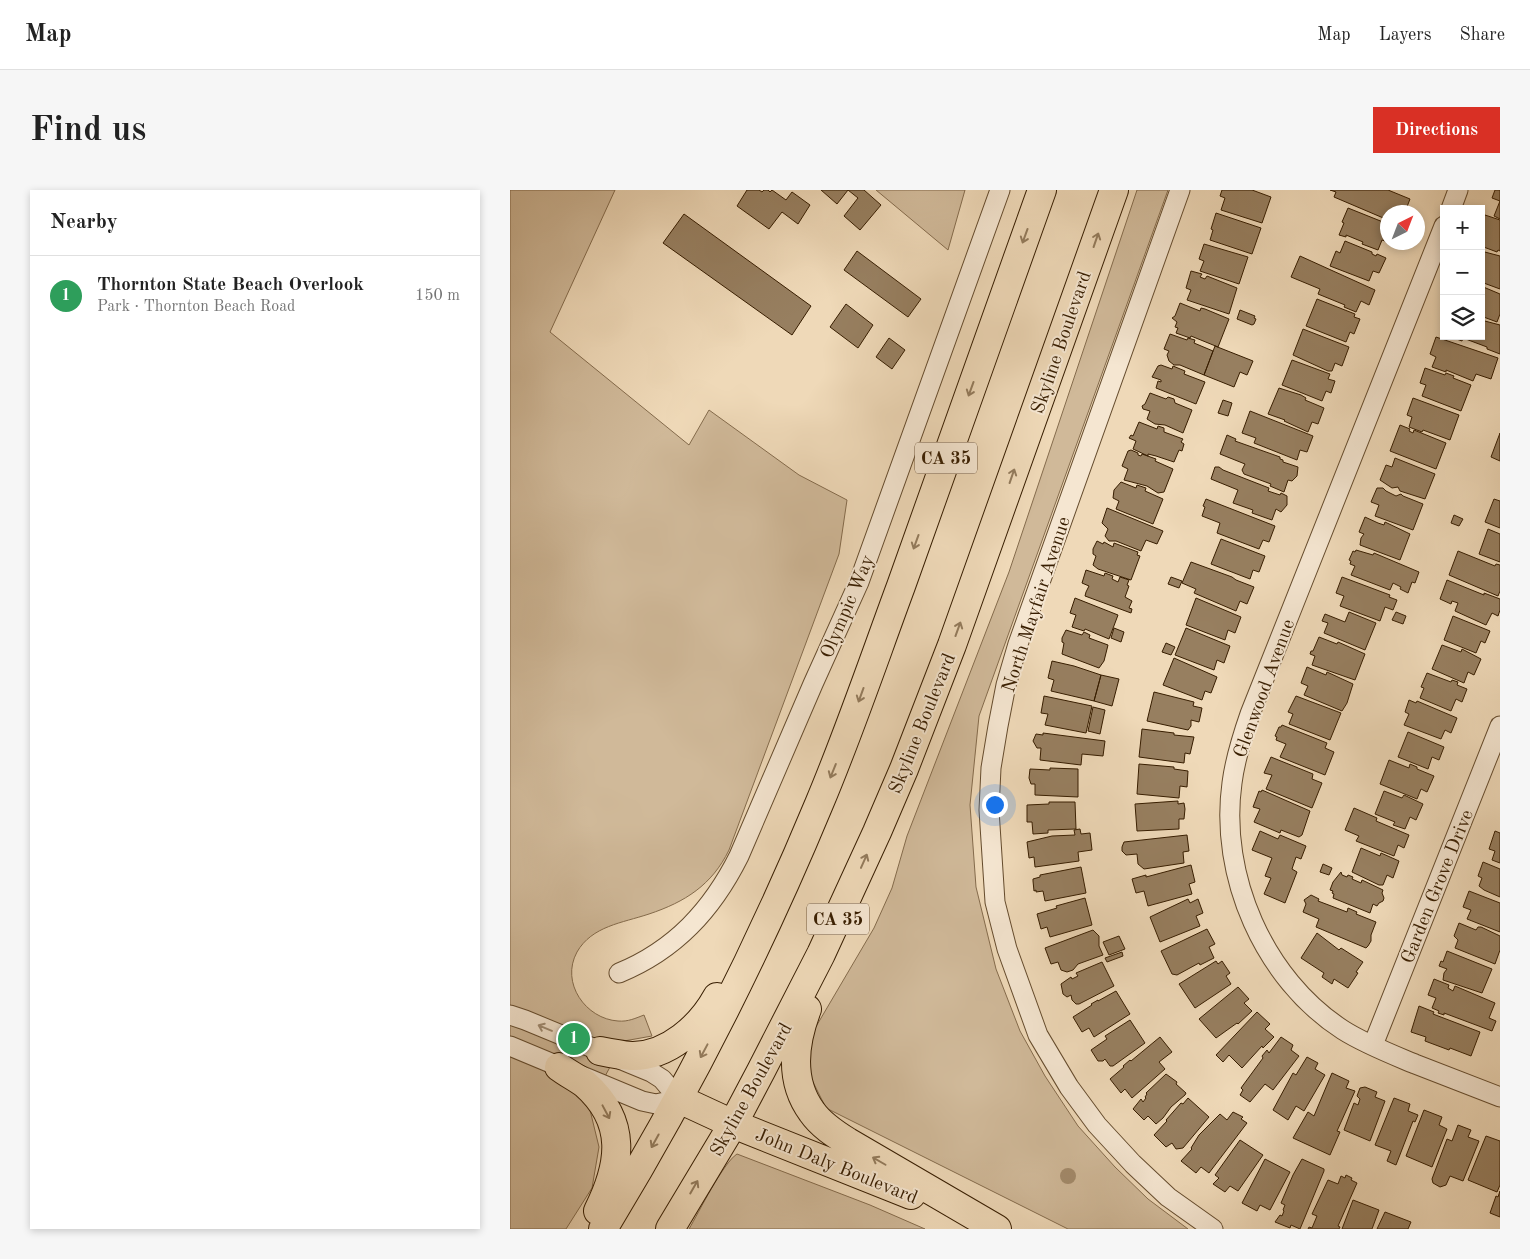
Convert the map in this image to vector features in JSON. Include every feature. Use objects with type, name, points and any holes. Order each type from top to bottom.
[{"type":"main road","name":"CA 35","points":[[603,1229],[679,1099],[730,1001],[819,806],[857,707],[1042,190]]},
{"type":"main road","name":"Skyline Boulevard","points":[[670,1229],[733,1124],[791,1015],[850,892],[904,769],[942,672],[1114,190]]},
{"type":"main road","points":[[600,1051],[632,1056],[649,1053],[665,1047],[682,1037],[698,1024],[710,1010],[793,865]]},
{"type":"main road","points":[[850,892],[798,1039],[796,1079],[802,1096],[813,1113],[828,1128],[848,1142],[997,1229]]},
{"type":"main road","points":[[559,1067],[584,1083],[599,1098],[610,1116],[616,1136],[617,1154],[614,1172],[607,1193],[589,1229]]},
{"type":"main road","name":"John Daly Boulevard","points":[[679,1099],[733,1124],[997,1229]]},
{"type":"street","name":"Olympic Way","points":[[619,973],[650,959],[675,940],[695,921],[716,896],[739,856],[813,684],[860,582],[1000,190]]},
{"type":"street","name":"North Mayfair Avenue","points":[[1180,190],[1018,644],[1006,685],[998,726],[991,768],[989,810],[995,902],[1007,949],[1038,1035],[1069,1087],[1097,1125],[1133,1164],[1168,1197],[1213,1229]]},
{"type":"street","points":[[1452,205],[1458,190]]},
{"type":"street","name":"Glenwood Avenue","points":[[1440,236],[1238,748],[1232,784],[1230,817],[1232,848],[1238,879],[1247,908],[1260,938],[1298,994],[1320,1014],[1344,1031],[1373,1045],[1500,1097]]},
{"type":"street","name":"Garden Grove Drive","points":[[1373,1045],[1500,726]]},
{"type":"street","points":[[510,1015],[651,1072],[662,1079],[679,1099],[656,1104],[642,1101],[510,1046]]},
{"type":"shaded area","points":[[510,190],[615,190],[550,332],[689,445],[709,410],[799,475],[847,500],[839,554],[729,850],[722,862],[706,882],[686,898],[649,914],[599,931],[583,943],[577,952],[572,976],[574,987],[586,1006],[606,1019],[618,1021],[644,1015],[652,1036],[624,1041],[589,1106],[599,1147],[592,1188],[566,1229],[510,1229]]},
{"type":"shaded area","points":[[876,190],[965,190],[948,250]]},
{"type":"shaded area","points":[[1137,190],[1168,190],[979,716],[970,805],[976,887],[996,969],[1020,1031],[1045,1076],[1078,1126],[1115,1167],[1148,1199],[1188,1229],[1068,1229],[826,1108],[807,1070],[814,1030],[874,928],[892,888],[907,836],[1009,572]]},
{"type":"shaded area","points":[[737,1154],[870,1205],[925,1229],[689,1229],[718,1177]]},
{"type":"building","points":[[747,190],[759,190],[762,192],[768,190],[770,192],[772,190],[786,200],[792,192],[810,205],[798,224],[782,212],[769,229],[737,206]]},
{"type":"building","points":[[821,190],[848,190],[837,204]]},
{"type":"building","points":[[848,190],[864,190],[881,205],[860,230],[844,216],[858,198]]},
{"type":"building","points":[[1222,190],[1252,190],[1271,197],[1262,223],[1221,210],[1225,198],[1220,196]]},
{"type":"building","points":[[1330,190],[1388,190],[1410,199],[1408,205],[1380,205],[1380,217],[1334,197],[1336,192]]},
{"type":"building","points":[[1495,190],[1500,190],[1500,201],[1492,198]]},
{"type":"building","points":[[1500,201],[1500,219],[1494,216]]},
{"type":"building","points":[[1348,208],[1380,221],[1380,245],[1378,250],[1346,235],[1346,237],[1339,235],[1344,223],[1342,222]]},
{"type":"building","points":[[1216,213],[1261,228],[1252,254],[1210,240]]},
{"type":"building","points":[[684,214],[811,306],[792,335],[663,243]]},
{"type":"building","points":[[1485,215],[1500,220],[1500,251],[1498,250],[1497,252],[1485,248]]},
{"type":"building","points":[[1345,241],[1372,252],[1376,256],[1377,254],[1386,258],[1379,273],[1373,271],[1369,281],[1330,266],[1336,251],[1340,253]]},
{"type":"building","points":[[1204,244],[1248,257],[1239,284],[1200,271],[1204,261],[1199,259]]},
{"type":"building","points":[[857,251],[921,299],[908,317],[844,270]]},
{"type":"building","points":[[1485,252],[1500,256],[1500,289],[1485,283]]},
{"type":"building","points":[[1300,256],[1375,290],[1369,305],[1361,301],[1356,312],[1344,307],[1345,305],[1318,294],[1320,289],[1291,277]]},
{"type":"building","points":[[1191,271],[1202,274],[1200,277],[1205,279],[1207,276],[1237,288],[1229,314],[1187,300],[1191,290],[1186,288]]},
{"type":"building","points":[[1485,288],[1500,294],[1500,314],[1497,322],[1485,318]]},
{"type":"building","points":[[1317,299],[1355,314],[1354,317],[1360,319],[1354,334],[1350,332],[1346,342],[1306,326]]},
{"type":"building","points":[[1180,303],[1200,311],[1201,308],[1205,309],[1229,319],[1218,347],[1191,336],[1190,338],[1176,333],[1178,328],[1175,327],[1177,322],[1172,318],[1175,316]]},
{"type":"building","points":[[846,304],[873,325],[858,348],[830,327]]},
{"type":"building","points":[[1240,310],[1255,316],[1254,324],[1252,325],[1237,319]]},
{"type":"building","points":[[1485,321],[1500,325],[1500,354],[1487,349],[1487,347],[1468,340],[1485,340]]},
{"type":"building","points":[[1303,329],[1349,347],[1342,366],[1335,363],[1332,371],[1328,371],[1293,355]]},
{"type":"building","points":[[1170,334],[1187,340],[1188,338],[1195,340],[1194,343],[1213,351],[1204,375],[1180,365],[1174,365],[1169,361],[1167,355],[1169,351],[1164,349]]},
{"type":"building","points":[[1436,337],[1440,340],[1498,358],[1491,379],[1476,374],[1473,381],[1446,370],[1446,372],[1432,367],[1436,357],[1430,354]]},
{"type":"building","points":[[889,338],[905,350],[892,369],[876,357]]},
{"type":"building","points":[[1215,346],[1253,361],[1247,375],[1240,372],[1234,387],[1204,375]]},
{"type":"building","points":[[1292,360],[1330,374],[1328,379],[1335,381],[1331,393],[1326,391],[1322,401],[1282,385]]},
{"type":"building","points":[[1161,365],[1172,369],[1173,366],[1185,371],[1184,374],[1205,382],[1196,404],[1156,388],[1158,381],[1161,382],[1161,380],[1152,377],[1158,366]]},
{"type":"building","points":[[1425,368],[1445,375],[1446,373],[1471,385],[1461,411],[1422,396],[1426,385],[1420,383]]},
{"type":"building","points":[[1279,388],[1301,395],[1306,398],[1305,400],[1324,408],[1318,424],[1312,422],[1308,432],[1285,420],[1268,414]]},
{"type":"building","points":[[1150,393],[1166,399],[1168,397],[1174,399],[1175,403],[1192,410],[1183,433],[1165,425],[1155,424],[1147,419],[1150,411],[1143,409],[1142,406],[1145,404]]},
{"type":"building","points":[[1413,398],[1459,415],[1450,440],[1409,427],[1412,417],[1407,415]]},
{"type":"building","points":[[1223,400],[1232,403],[1228,416],[1218,413]]},
{"type":"building","points":[[1250,411],[1313,436],[1307,452],[1300,450],[1297,460],[1254,443],[1256,438],[1242,433]]},
{"type":"building","points":[[1139,422],[1157,429],[1158,426],[1164,428],[1164,432],[1183,439],[1181,442],[1184,444],[1182,451],[1179,450],[1174,462],[1148,454],[1148,456],[1133,449],[1136,441],[1129,438],[1131,435],[1133,436]]},
{"type":"building","points":[[1400,425],[1410,429],[1409,431],[1413,433],[1414,430],[1446,443],[1436,469],[1390,451]]},
{"type":"building","points":[[1500,433],[1500,461],[1491,457]]},
{"type":"building","points":[[1227,435],[1236,439],[1235,441],[1280,457],[1283,462],[1298,467],[1297,476],[1292,481],[1288,480],[1284,492],[1270,486],[1271,484],[1244,474],[1242,470],[1245,464],[1220,454]]},
{"type":"building","points":[[1131,450],[1138,453],[1138,455],[1141,456],[1142,454],[1156,459],[1155,461],[1173,469],[1164,492],[1158,493],[1147,486],[1124,480],[1128,469],[1122,466],[1128,451]]},
{"type":"building","points":[[1395,458],[1435,474],[1425,499],[1400,491],[1398,487],[1392,488],[1380,480],[1386,465],[1392,467]]},
{"type":"building","points":[[1215,467],[1269,488],[1268,491],[1287,496],[1287,505],[1281,512],[1276,509],[1272,520],[1252,513],[1253,510],[1233,503],[1238,490],[1211,479]]},
{"type":"building","points":[[1121,482],[1136,488],[1137,485],[1146,488],[1145,491],[1163,499],[1153,524],[1116,509],[1119,501],[1113,498],[1114,490]]},
{"type":"building","points":[[1377,488],[1383,488],[1396,496],[1401,494],[1423,504],[1413,530],[1375,516],[1379,505],[1371,502]]},
{"type":"building","points":[[1206,499],[1275,526],[1269,542],[1263,540],[1259,549],[1217,533],[1220,523],[1202,516]]},
{"type":"building","points":[[1494,499],[1500,501],[1500,528],[1485,522]]},
{"type":"building","points":[[1107,508],[1163,531],[1157,544],[1146,540],[1141,551],[1116,541],[1109,541],[1105,536],[1108,529],[1102,523]]},
{"type":"building","points":[[1454,515],[1463,519],[1459,526],[1451,523]]},
{"type":"building","points":[[1365,517],[1384,525],[1385,522],[1410,534],[1400,560],[1360,545],[1364,534],[1359,532]]},
{"type":"building","points":[[1488,529],[1500,534],[1500,562],[1479,554]]},
{"type":"building","points":[[1221,539],[1265,556],[1259,572],[1253,570],[1250,579],[1211,564]]},
{"type":"building","points":[[1097,541],[1103,544],[1104,542],[1113,547],[1114,543],[1138,552],[1137,555],[1140,556],[1131,580],[1098,569],[1093,565],[1096,556],[1093,554],[1093,549]]},
{"type":"building","points":[[1356,550],[1373,555],[1374,553],[1419,572],[1415,583],[1412,582],[1408,593],[1393,583],[1390,590],[1351,575],[1355,566],[1350,564],[1351,561],[1349,560],[1353,551],[1355,552]]},
{"type":"building","points":[[1458,551],[1495,566],[1496,564],[1500,565],[1500,591],[1498,596],[1449,575]]},
{"type":"building","points":[[1191,562],[1254,587],[1247,604],[1240,601],[1236,611],[1194,593],[1196,589],[1182,583]]},
{"type":"building","points":[[1086,570],[1104,576],[1105,573],[1113,576],[1112,579],[1118,582],[1120,577],[1129,580],[1125,597],[1132,601],[1129,608],[1132,609],[1131,613],[1085,596],[1089,586],[1082,583]]},
{"type":"building","points":[[1171,577],[1182,581],[1179,588],[1168,584]]},
{"type":"building","points":[[1342,577],[1390,595],[1389,597],[1397,600],[1393,610],[1385,607],[1380,621],[1340,606],[1344,596],[1336,593]]},
{"type":"building","points":[[1447,580],[1484,595],[1484,593],[1500,599],[1498,616],[1492,613],[1486,625],[1455,611],[1458,603],[1452,601],[1451,604],[1440,599]]},
{"type":"building","points":[[1075,598],[1118,615],[1109,639],[1085,629],[1084,631],[1072,627],[1076,615],[1070,613]]},
{"type":"building","points":[[1196,598],[1241,617],[1235,633],[1228,630],[1225,640],[1186,625]]},
{"type":"building","points":[[1349,612],[1376,623],[1365,650],[1324,633],[1328,623],[1322,621],[1325,614],[1345,622]]},
{"type":"building","points":[[1396,612],[1406,616],[1403,624],[1392,620]]},
{"type":"building","points":[[1453,616],[1490,631],[1485,643],[1481,641],[1476,653],[1444,640]]},
{"type":"building","points":[[1114,628],[1124,632],[1121,642],[1111,638]]},
{"type":"building","points":[[1186,628],[1230,646],[1224,663],[1217,660],[1214,670],[1175,655]]},
{"type":"building","points":[[1066,630],[1082,635],[1084,632],[1090,635],[1089,638],[1108,645],[1104,661],[1099,668],[1062,654],[1064,643],[1062,638]]},
{"type":"building","points":[[1319,637],[1337,644],[1338,642],[1365,654],[1355,680],[1312,665],[1315,656],[1310,654]]},
{"type":"building","points":[[1166,643],[1175,647],[1171,655],[1162,652]]},
{"type":"building","points":[[1442,645],[1461,652],[1462,649],[1481,659],[1474,675],[1468,672],[1464,683],[1432,669]]},
{"type":"building","points":[[1174,658],[1217,677],[1211,693],[1205,691],[1202,700],[1163,685]]},
{"type":"building","points":[[1052,661],[1101,675],[1094,701],[1051,691],[1054,680],[1048,678]]},
{"type":"building","points":[[1307,667],[1326,675],[1327,672],[1353,684],[1347,703],[1342,711],[1304,695],[1308,686],[1301,683]]},
{"type":"building","points":[[1427,673],[1451,682],[1452,680],[1458,682],[1457,685],[1467,689],[1462,702],[1456,699],[1451,711],[1420,698],[1424,688],[1421,687]]},
{"type":"building","points":[[1101,675],[1119,679],[1112,706],[1094,701]]},
{"type":"building","points":[[1154,692],[1194,702],[1193,706],[1202,708],[1199,722],[1191,720],[1191,726],[1188,730],[1147,721]]},
{"type":"building","points":[[1044,696],[1092,706],[1086,733],[1045,725],[1048,714],[1041,713]]},
{"type":"building","points":[[1296,696],[1341,713],[1330,740],[1289,724],[1293,714],[1288,712]]},
{"type":"building","points":[[1409,700],[1416,703],[1417,701],[1457,718],[1451,733],[1445,730],[1441,739],[1404,725],[1409,714],[1405,712]]},
{"type":"building","points":[[1093,707],[1105,710],[1100,734],[1088,731]]},
{"type":"building","points":[[1282,725],[1327,743],[1325,748],[1334,752],[1325,775],[1280,757],[1286,744],[1276,740],[1277,737],[1275,736]]},
{"type":"building","points":[[1142,729],[1194,737],[1190,754],[1185,753],[1184,763],[1139,757]]},
{"type":"building","points":[[1408,732],[1444,747],[1439,760],[1432,757],[1428,769],[1398,757]]},
{"type":"building","points":[[1043,733],[1105,741],[1103,756],[1082,754],[1081,765],[1040,760],[1041,748],[1037,748],[1033,741],[1036,734],[1043,735]]},
{"type":"building","points":[[1271,757],[1313,774],[1312,779],[1322,783],[1312,808],[1266,789],[1272,775],[1264,773]]},
{"type":"building","points":[[1389,760],[1409,768],[1410,764],[1434,776],[1427,792],[1421,789],[1417,799],[1380,784]]},
{"type":"building","points":[[1139,764],[1174,767],[1174,769],[1188,771],[1187,787],[1180,786],[1179,798],[1137,794]]},
{"type":"building","points":[[1050,768],[1078,769],[1078,797],[1035,795],[1035,784],[1031,784],[1029,778],[1030,769],[1050,770]]},
{"type":"building","points":[[1262,790],[1310,811],[1302,835],[1299,837],[1281,830],[1280,833],[1254,822],[1260,809],[1253,807],[1259,791],[1261,792]]},
{"type":"building","points":[[1384,791],[1402,798],[1404,795],[1423,804],[1416,820],[1410,817],[1405,829],[1393,825],[1395,822],[1375,814]]},
{"type":"building","points":[[1178,801],[1178,804],[1184,803],[1185,809],[1184,819],[1179,819],[1179,829],[1137,831],[1135,804]]},
{"type":"building","points":[[1049,802],[1075,802],[1076,829],[1048,830],[1048,833],[1033,834],[1032,822],[1027,822],[1027,805],[1049,804]]},
{"type":"building","points":[[1354,808],[1377,818],[1376,821],[1409,835],[1404,848],[1398,845],[1394,856],[1356,841],[1359,836],[1345,830]]},
{"type":"building","points":[[1080,829],[1081,834],[1090,833],[1092,850],[1078,852],[1079,861],[1035,867],[1034,857],[1029,858],[1027,842],[1052,836],[1075,835],[1074,830]]},
{"type":"building","points":[[1260,831],[1278,839],[1280,835],[1306,846],[1301,859],[1296,857],[1292,869],[1297,872],[1285,903],[1264,894],[1271,878],[1265,876],[1272,858],[1252,850]]},
{"type":"building","points":[[1495,831],[1500,833],[1500,863],[1492,860],[1495,851],[1489,849]]},
{"type":"building","points":[[1187,835],[1189,851],[1183,852],[1184,863],[1144,869],[1138,864],[1137,854],[1126,855],[1122,851],[1124,842]]},
{"type":"building","points":[[1361,848],[1380,856],[1381,853],[1399,861],[1393,878],[1387,875],[1383,885],[1379,885],[1352,872]]},
{"type":"building","points":[[1483,862],[1500,869],[1500,897],[1479,886],[1482,878],[1478,876]]},
{"type":"building","points":[[1323,864],[1332,868],[1329,875],[1320,872]]},
{"type":"building","points":[[1191,865],[1195,882],[1189,884],[1192,894],[1148,906],[1144,891],[1136,893],[1132,879]]},
{"type":"building","points":[[1081,867],[1086,893],[1045,901],[1043,891],[1034,891],[1033,879],[1040,877],[1040,875]]},
{"type":"building","points":[[1341,872],[1342,875],[1353,877],[1352,879],[1361,883],[1362,880],[1383,890],[1383,901],[1377,906],[1373,904],[1370,913],[1333,898],[1333,891],[1330,890],[1333,882]]},
{"type":"building","points":[[1469,891],[1500,903],[1500,932],[1467,919],[1471,910],[1463,907]]},
{"type":"building","points":[[1311,895],[1319,899],[1318,901],[1347,912],[1348,908],[1357,912],[1356,914],[1376,922],[1368,946],[1366,948],[1316,927],[1319,919],[1303,912],[1306,904],[1304,900]]},
{"type":"building","points":[[1085,898],[1092,925],[1050,937],[1047,927],[1041,929],[1037,914],[1057,908],[1056,906]]},
{"type":"building","points":[[1188,899],[1190,903],[1198,899],[1203,913],[1196,916],[1200,926],[1160,942],[1150,917]]},
{"type":"building","points":[[1459,923],[1476,930],[1478,927],[1481,927],[1500,936],[1500,950],[1495,964],[1455,948],[1458,940],[1454,936]]},
{"type":"building","points":[[1207,929],[1215,944],[1209,947],[1214,958],[1200,965],[1199,963],[1177,975],[1172,974],[1161,951]]},
{"type":"building","points":[[1093,930],[1099,936],[1099,946],[1103,955],[1078,964],[1073,970],[1067,972],[1061,970],[1058,962],[1051,964],[1045,948]]},
{"type":"building","points":[[1317,933],[1339,950],[1341,948],[1363,962],[1348,988],[1334,979],[1332,984],[1322,977],[1324,973],[1301,958]]},
{"type":"building","points":[[1119,936],[1125,949],[1109,955],[1103,942]]},
{"type":"building","points":[[1447,951],[1492,969],[1482,993],[1443,980],[1447,969],[1439,966],[1441,961],[1443,962]]},
{"type":"building","points":[[1122,952],[1123,956],[1107,962],[1105,958]]},
{"type":"building","points":[[1216,961],[1218,964],[1222,961],[1230,973],[1226,976],[1231,984],[1195,1008],[1179,984]]},
{"type":"building","points":[[1102,962],[1114,986],[1079,1004],[1072,1000],[1071,995],[1067,997],[1063,994],[1061,984],[1071,977],[1072,979],[1078,976],[1076,973]]},
{"type":"building","points":[[1434,979],[1449,985],[1448,988],[1453,991],[1455,986],[1495,1003],[1489,1018],[1496,1021],[1492,1031],[1444,1013],[1444,1015],[1438,1013],[1439,1011],[1432,1008],[1436,998],[1428,995]]},
{"type":"building","points":[[1238,987],[1249,999],[1244,1003],[1252,1011],[1238,1024],[1216,1038],[1199,1019]]},
{"type":"building","points":[[1116,991],[1130,1014],[1094,1037],[1089,1028],[1082,1032],[1073,1017],[1091,1004]]},
{"type":"building","points":[[1419,1006],[1434,1012],[1433,1014],[1480,1032],[1471,1056],[1425,1041],[1426,1037],[1411,1032]]},
{"type":"building","points":[[1257,1012],[1270,1024],[1265,1029],[1274,1037],[1263,1048],[1262,1046],[1242,1068],[1229,1055],[1223,1062],[1216,1055]]},
{"type":"building","points":[[1130,1020],[1145,1043],[1113,1066],[1110,1066],[1105,1059],[1098,1061],[1091,1050],[1107,1039],[1105,1036]]},
{"type":"building","points":[[1160,1037],[1172,1052],[1159,1062],[1165,1069],[1132,1098],[1125,1089],[1121,1093],[1110,1079],[1130,1060]]},
{"type":"building","points":[[1281,1037],[1293,1045],[1291,1050],[1299,1056],[1273,1090],[1265,1084],[1250,1102],[1240,1095],[1243,1090],[1241,1088],[1263,1058],[1262,1056],[1267,1050],[1269,1053]]},
{"type":"building","points":[[1307,1057],[1318,1063],[1315,1069],[1325,1075],[1304,1111],[1296,1106],[1288,1120],[1273,1110],[1293,1073],[1296,1075]]},
{"type":"building","points":[[1332,1073],[1349,1081],[1346,1088],[1355,1091],[1337,1131],[1340,1132],[1330,1155],[1293,1138],[1308,1112],[1314,1116]]},
{"type":"building","points":[[1166,1074],[1177,1082],[1176,1084],[1186,1093],[1156,1124],[1148,1116],[1144,1120],[1133,1109],[1141,1099],[1143,1102],[1146,1098],[1146,1093]]},
{"type":"building","points":[[1365,1087],[1377,1092],[1375,1097],[1385,1101],[1370,1141],[1344,1130],[1354,1103],[1358,1105],[1360,1099],[1357,1096],[1360,1088]]},
{"type":"building","points":[[1188,1098],[1209,1117],[1183,1148],[1176,1149],[1172,1143],[1166,1147],[1154,1135],[1181,1103],[1183,1104]]},
{"type":"building","points":[[1394,1098],[1410,1104],[1408,1111],[1418,1115],[1415,1122],[1413,1121],[1396,1165],[1387,1161],[1391,1151],[1375,1145]]},
{"type":"building","points":[[1424,1110],[1442,1117],[1439,1125],[1447,1129],[1432,1167],[1406,1156]]},
{"type":"building","points":[[1233,1112],[1243,1117],[1241,1119],[1247,1123],[1209,1173],[1201,1167],[1196,1173],[1181,1161],[1192,1149],[1199,1135],[1220,1114],[1227,1120]]},
{"type":"building","points":[[1458,1125],[1471,1130],[1468,1137],[1479,1141],[1463,1181],[1450,1176],[1446,1185],[1440,1187],[1433,1183],[1432,1179],[1447,1139],[1452,1141]]},
{"type":"building","points":[[1486,1136],[1500,1141],[1500,1185],[1497,1192],[1468,1180]]},
{"type":"building","points":[[1240,1140],[1263,1155],[1238,1191],[1230,1186],[1225,1192],[1213,1184],[1219,1178],[1215,1175]]},
{"type":"building","points":[[1265,1159],[1290,1172],[1270,1210],[1260,1205],[1257,1211],[1242,1203]]},
{"type":"building","points":[[1302,1159],[1324,1169],[1324,1171],[1300,1229],[1291,1225],[1290,1228],[1275,1222],[1280,1215],[1282,1216],[1285,1205],[1281,1203]]},
{"type":"building","points":[[1346,1175],[1357,1183],[1338,1226],[1340,1227],[1339,1229],[1308,1229],[1309,1227],[1312,1228],[1317,1216],[1312,1214],[1328,1180],[1338,1184],[1341,1176],[1345,1178]]},
{"type":"building","points":[[1500,1191],[1500,1217],[1490,1213],[1496,1196],[1498,1197]]},
{"type":"building","points":[[1353,1200],[1379,1210],[1372,1229],[1342,1229]]},
{"type":"building","points":[[1385,1212],[1411,1222],[1408,1229],[1377,1229]]},
{"type":"place","name":"Thornton State Beach Overlook","points":[[574,1039]]}]
